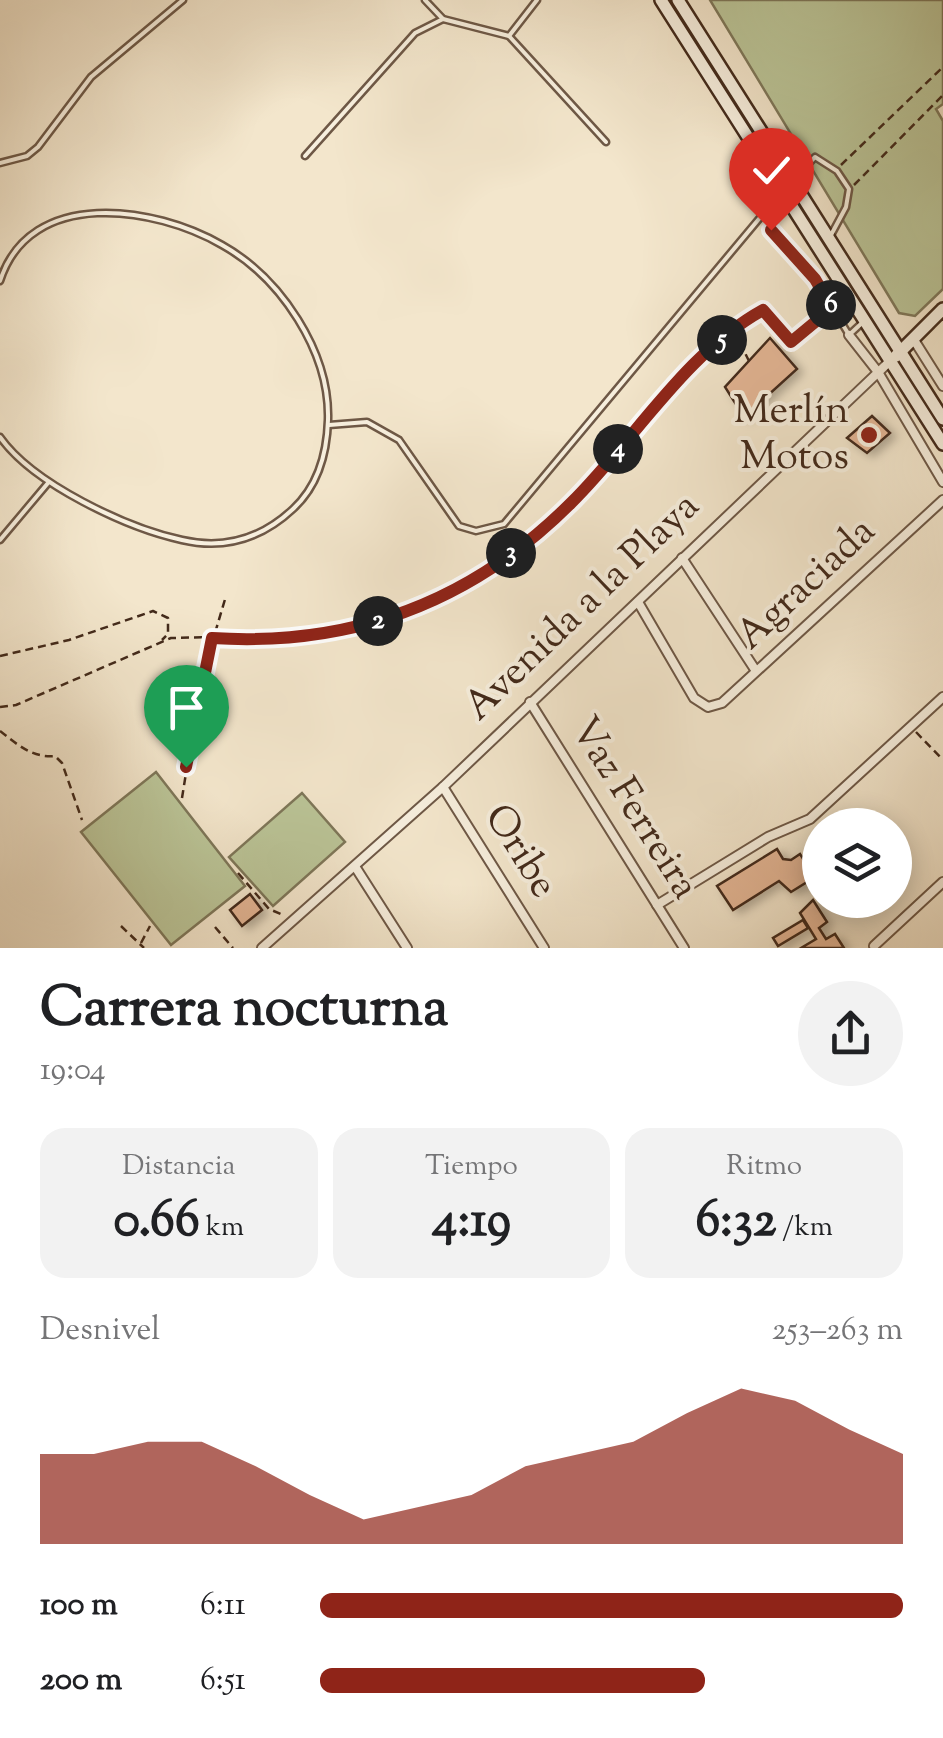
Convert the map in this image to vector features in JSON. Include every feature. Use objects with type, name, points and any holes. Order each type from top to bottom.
[{"type":"main road","points":[[661,0],[943,444]]},
{"type":"main road","points":[[678,0],[943,419]]},
{"type":"main road","name":"Avenida a la Playa","points":[[889,362],[943,309]]},
{"type":"street","points":[[849,335],[878,372],[943,482]]},
{"type":"street","points":[[914,340],[943,386]]},
{"type":"street","name":"Avenida a la Playa","points":[[262,948],[444,787],[889,362]]},
{"type":"street","name":"Agraciada","points":[[638,602],[694,698],[708,707],[722,703],[943,500]]},
{"type":"street","points":[[682,558],[756,671]]},
{"type":"street","points":[[658,905],[768,837],[810,819],[943,697]]},
{"type":"street","name":"Vaz Ferreira","points":[[530,702],[684,948]]},
{"type":"street","name":"Oribe","points":[[444,787],[544,948]]},
{"type":"street","points":[[356,868],[406,948]]},
{"type":"street","points":[[874,946],[943,882]]},
{"type":"street","points":[[272,938],[278,948]]},
{"type":"lane","points":[[0,163],[27,156],[38,147],[91,76],[183,0]]},
{"type":"lane","points":[[425,0],[443,19],[509,36],[606,142]]},
{"type":"lane","points":[[509,36],[536,0]]},
{"type":"lane","points":[[305,156],[415,33],[443,19]]},
{"type":"lane","points":[[328,426],[367,422],[381,428],[398,440],[459,526],[476,531],[504,524],[782,191],[816,157],[837,170],[849,189],[846,207],[828,239]]},
{"type":"lane","points":[[0,281],[7,258],[39,228],[74,214],[115,212],[168,221],[224,245],[271,284],[311,342],[328,396],[327,455],[302,501],[274,526],[244,541],[197,544],[151,534],[50,482],[11,452],[0,436]]},
{"type":"lane","points":[[766,212],[779,242],[815,279],[849,335],[864,321]]},
{"type":"lane","points":[[0,540],[50,482]]},
{"type":"path","points":[[837,170],[844,159],[943,67]]},
{"type":"path","points":[[849,189],[870,173],[943,95]]},
{"type":"path","points":[[0,707],[16,705],[172,638],[335,634],[374,623],[475,579],[571,503],[648,414],[734,330],[763,310],[790,343],[832,308]]},
{"type":"path","points":[[734,330],[749,361]]},
{"type":"path","points":[[182,798],[195,709],[226,596]]},
{"type":"path","points":[[0,656],[69,640],[153,610],[163,613],[170,627],[157,644]]},
{"type":"path","points":[[911,727],[943,760]]},
{"type":"path","points":[[0,731],[40,757],[55,756],[62,763],[82,820]]},
{"type":"path","points":[[238,873],[269,909],[284,916],[288,926]]},
{"type":"path","points":[[121,926],[142,946],[150,926]]},
{"type":"path","points":[[215,927],[233,948]]},
{"type":"green space","points":[[710,0],[943,0],[943,104],[936,109],[943,121],[943,289],[915,316],[899,313]]},
{"type":"green space","points":[[156,772],[245,886],[171,945],[81,832]]},
{"type":"green space","points":[[302,793],[345,842],[273,906],[229,857]]},
{"type":"building","points":[[770,338],[797,369],[744,417],[725,387]]},
{"type":"building","name":"Merlín Motos","points":[[872,416],[890,433],[867,453],[847,438]]},
{"type":"building","points":[[777,849],[783,859],[791,860],[800,854],[802,857],[802,885],[791,892],[779,881],[733,910],[717,886]]},
{"type":"building","points":[[250,894],[262,910],[242,926],[230,910]]},
{"type":"building","points":[[803,918],[824,918],[827,922],[819,928],[826,939],[835,934],[844,948],[801,948],[816,939]]},
{"type":"building","points":[[803,920],[808,928],[778,946],[773,938]]},
{"type":"place","name":"Merlín Motos","points":[[869,435]]},
{"type":"route","points":[[186,767],[212,638],[335,634],[374,623],[475,579],[571,503],[648,414],[744,321],[763,310],[791,342],[832,308],[815,279],[771,230]]}]
